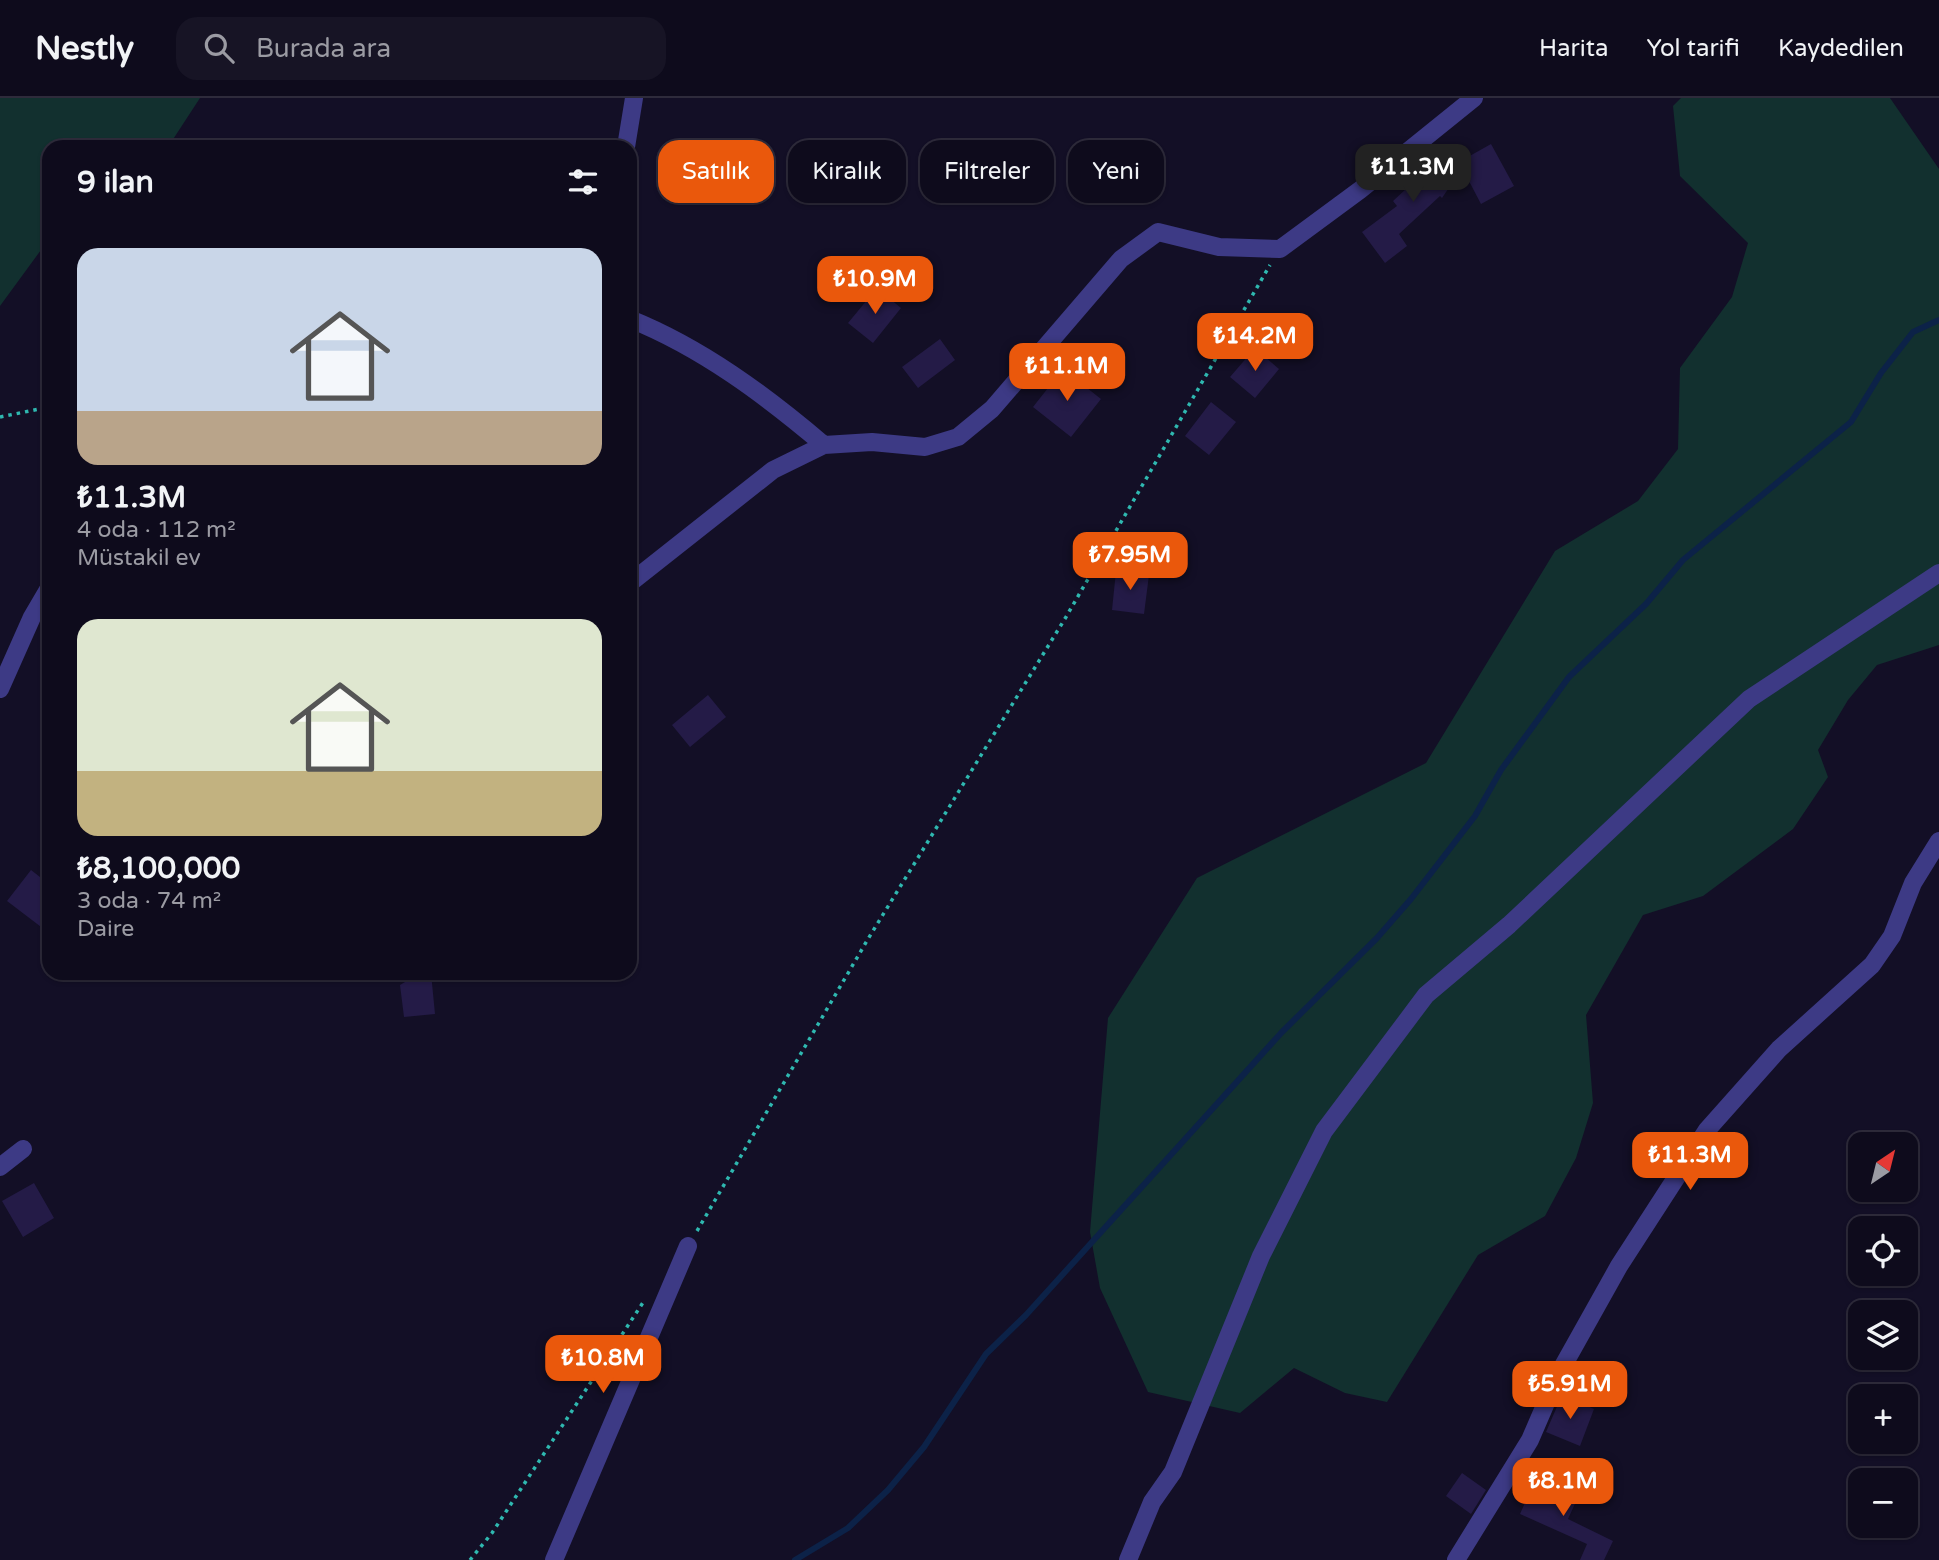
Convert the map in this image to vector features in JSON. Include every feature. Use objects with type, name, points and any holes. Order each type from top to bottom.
[{"type":"street","points":[[627,140],[634,98]]},
{"type":"street","points":[[637,577],[773,470],[824,445],[873,442],[925,447],[958,437],[992,408],[1121,259],[1158,232],[1219,247],[1280,248],[1360,190],[1474,98]]},
{"type":"street","points":[[637,323],[725,369],[786,412],[824,445]]},
{"type":"street","points":[[1128,1560],[1152,1502],[1173,1472],[1261,1256],[1324,1131],[1426,995],[1509,925],[1749,699],[1939,573]]},
{"type":"street","points":[[0,689],[42,600]]},
{"type":"street","points":[[1456,1560],[1530,1440],[1558,1375],[1619,1266],[1707,1130],[1779,1049],[1872,965],[1892,936],[1913,883],[1939,841]]},
{"type":"street","points":[[0,1167],[23,1149]]},
{"type":"street","points":[[554,1560],[688,1246]]},
{"type":"path","points":[[688,1246],[868,939],[1066,617],[1280,248]]},
{"type":"path","points":[[0,417],[42,408]]},
{"type":"path","points":[[470,1560],[492,1533],[645,1299]]},
{"type":"green space","points":[[0,98],[200,98],[173,140],[42,140],[42,249],[0,306]]},
{"type":"green space","points":[[1681,98],[1890,98],[1939,169],[1939,645],[1877,665],[1848,700],[1818,750],[1828,777],[1793,829],[1703,896],[1643,915],[1586,1015],[1593,1103],[1576,1158],[1545,1216],[1478,1255],[1387,1402],[1345,1393],[1294,1368],[1240,1413],[1148,1392],[1100,1288],[1090,1232],[1108,1018],[1197,878],[1426,763],[1555,551],[1638,501],[1678,449],[1680,368],[1732,297],[1748,243],[1680,176],[1673,106]]},
{"type":"building","points":[[1491,144],[1514,186],[1481,204],[1459,162]]},
{"type":"building","points":[[1443,147],[1461,170],[1442,198],[1440,196],[1399,234],[1407,246],[1385,263],[1362,232],[1397,206],[1393,201],[1422,174],[1417,168]]},
{"type":"building","points":[[877,288],[901,308],[873,343],[848,323]]},
{"type":"building","points":[[940,339],[955,360],[918,388],[902,367]]},
{"type":"building","points":[[1255,348],[1279,369],[1255,398],[1230,377]]},
{"type":"building","points":[[1063,369],[1101,399],[1071,437],[1033,407]]},
{"type":"building","points":[[1211,402],[1236,422],[1209,455],[1185,436]]},
{"type":"building","points":[[1116,571],[1149,575],[1144,614],[1112,610]]},
{"type":"building","points":[[708,695],[726,717],[690,747],[672,725]]},
{"type":"building","points":[[31,870],[42,879],[42,928],[7,901]]},
{"type":"building","points":[[408,980],[432,980],[435,1014],[404,1017],[400,985]]},
{"type":"building","points":[[34,1183],[54,1218],[23,1237],[2,1201]]},
{"type":"building","points":[[1562,1395],[1594,1409],[1580,1446],[1546,1432]]},
{"type":"building","points":[[1462,1473],[1486,1490],[1471,1514],[1446,1496]]},
{"type":"building","points":[[1536,1478],[1578,1497],[1568,1519],[1613,1541],[1604,1560],[1580,1560],[1587,1544],[1520,1514]]},
{"type":"waterway","points":[[795,1560],[848,1528],[888,1490],[924,1447],[986,1354],[1026,1315],[1282,1032],[1377,938],[1475,816],[1501,770],[1569,677],[1646,604],[1683,560],[1851,422],[1881,373],[1913,332],[1939,320]]}]
